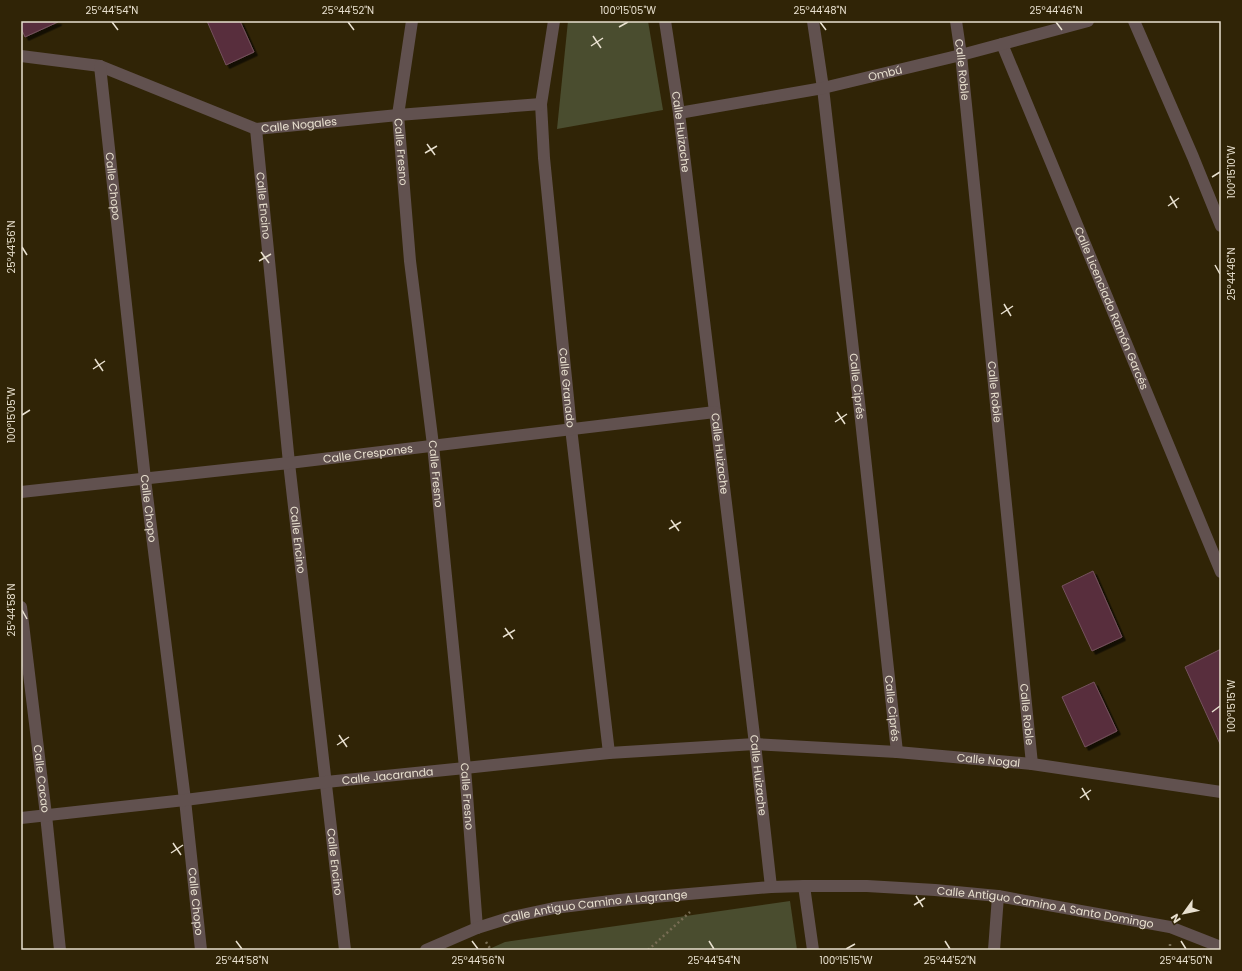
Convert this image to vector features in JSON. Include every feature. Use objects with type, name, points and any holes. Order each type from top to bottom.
[{"type":"street","name":"Calle Fresno","points":[[412,21],[398,115],[410,261],[433,445],[465,768],[477,928]]},
{"type":"street","name":"Calle Granado","points":[[554,21],[541,104],[544,158],[571,428],[609,754]]},
{"type":"street","name":"Calle Huizache","points":[[665,21],[679,113],[755,744],[770,887]]},
{"type":"street","name":"Calle Ciprés","points":[[813,21],[823,88],[897,752]]},
{"type":"street","name":"Calle Roble","points":[[956,21],[961,55],[1032,764]]},
{"type":"street","name":"Ombú","points":[[679,113],[823,88],[961,55],[1088,21]]},
{"type":"street","points":[[1134,21],[1221,226]]},
{"type":"street","name":"Calle Licenciado Ramón Garcés","points":[[1002,44],[1221,572]]},
{"type":"street","name":"Calle Nogales","points":[[21,56],[100,66],[256,130],[398,115],[541,104]]},
{"type":"street","name":"Calle Chopo","points":[[100,66],[145,479],[185,800],[201,950]]},
{"type":"street","name":"Calle Encino","points":[[256,130],[289,463],[345,950]]},
{"type":"street","name":"Calle Crespones","points":[[21,492],[289,463],[571,428],[715,412]]},
{"type":"street","name":"Calle Cacao","points":[[21,607],[46,815],[60,950]]},
{"type":"street","name":"Calle Nogal","points":[[755,744],[897,752],[1032,764],[1221,792]]},
{"type":"street","name":"Calle Jacaranda","points":[[21,818],[185,800],[326,782],[609,754],[755,744]]},
{"type":"street","points":[[804,886],[813,950]]},
{"type":"street","name":"Calle Antiguo Camino A Santo Domingo","points":[[770,887],[867,886],[998,896],[1170,927],[1215,947]]},
{"type":"street","name":"Calle Antiguo Camino A Lagrange","points":[[426,950],[477,928],[512,917],[554,908],[619,900],[770,887]]},
{"type":"street","points":[[994,950],[998,896]]},
{"type":"path","points":[[648,950],[711,892]]},
{"type":"green space","points":[[568,21],[648,21],[663,110],[557,129]]},
{"type":"green space","points":[[790,901],[797,950],[487,950],[505,942]]},
{"type":"building","points":[[21,21],[58,22],[25,37],[21,28]]},
{"type":"building","points":[[207,21],[240,21],[254,52],[226,65]]},
{"type":"building","points":[[1093,571],[1122,637],[1092,651],[1062,586]]},
{"type":"building","points":[[1221,649],[1221,746],[1185,667]]},
{"type":"building","points":[[1094,682],[1117,731],[1085,747],[1062,697]]}]
